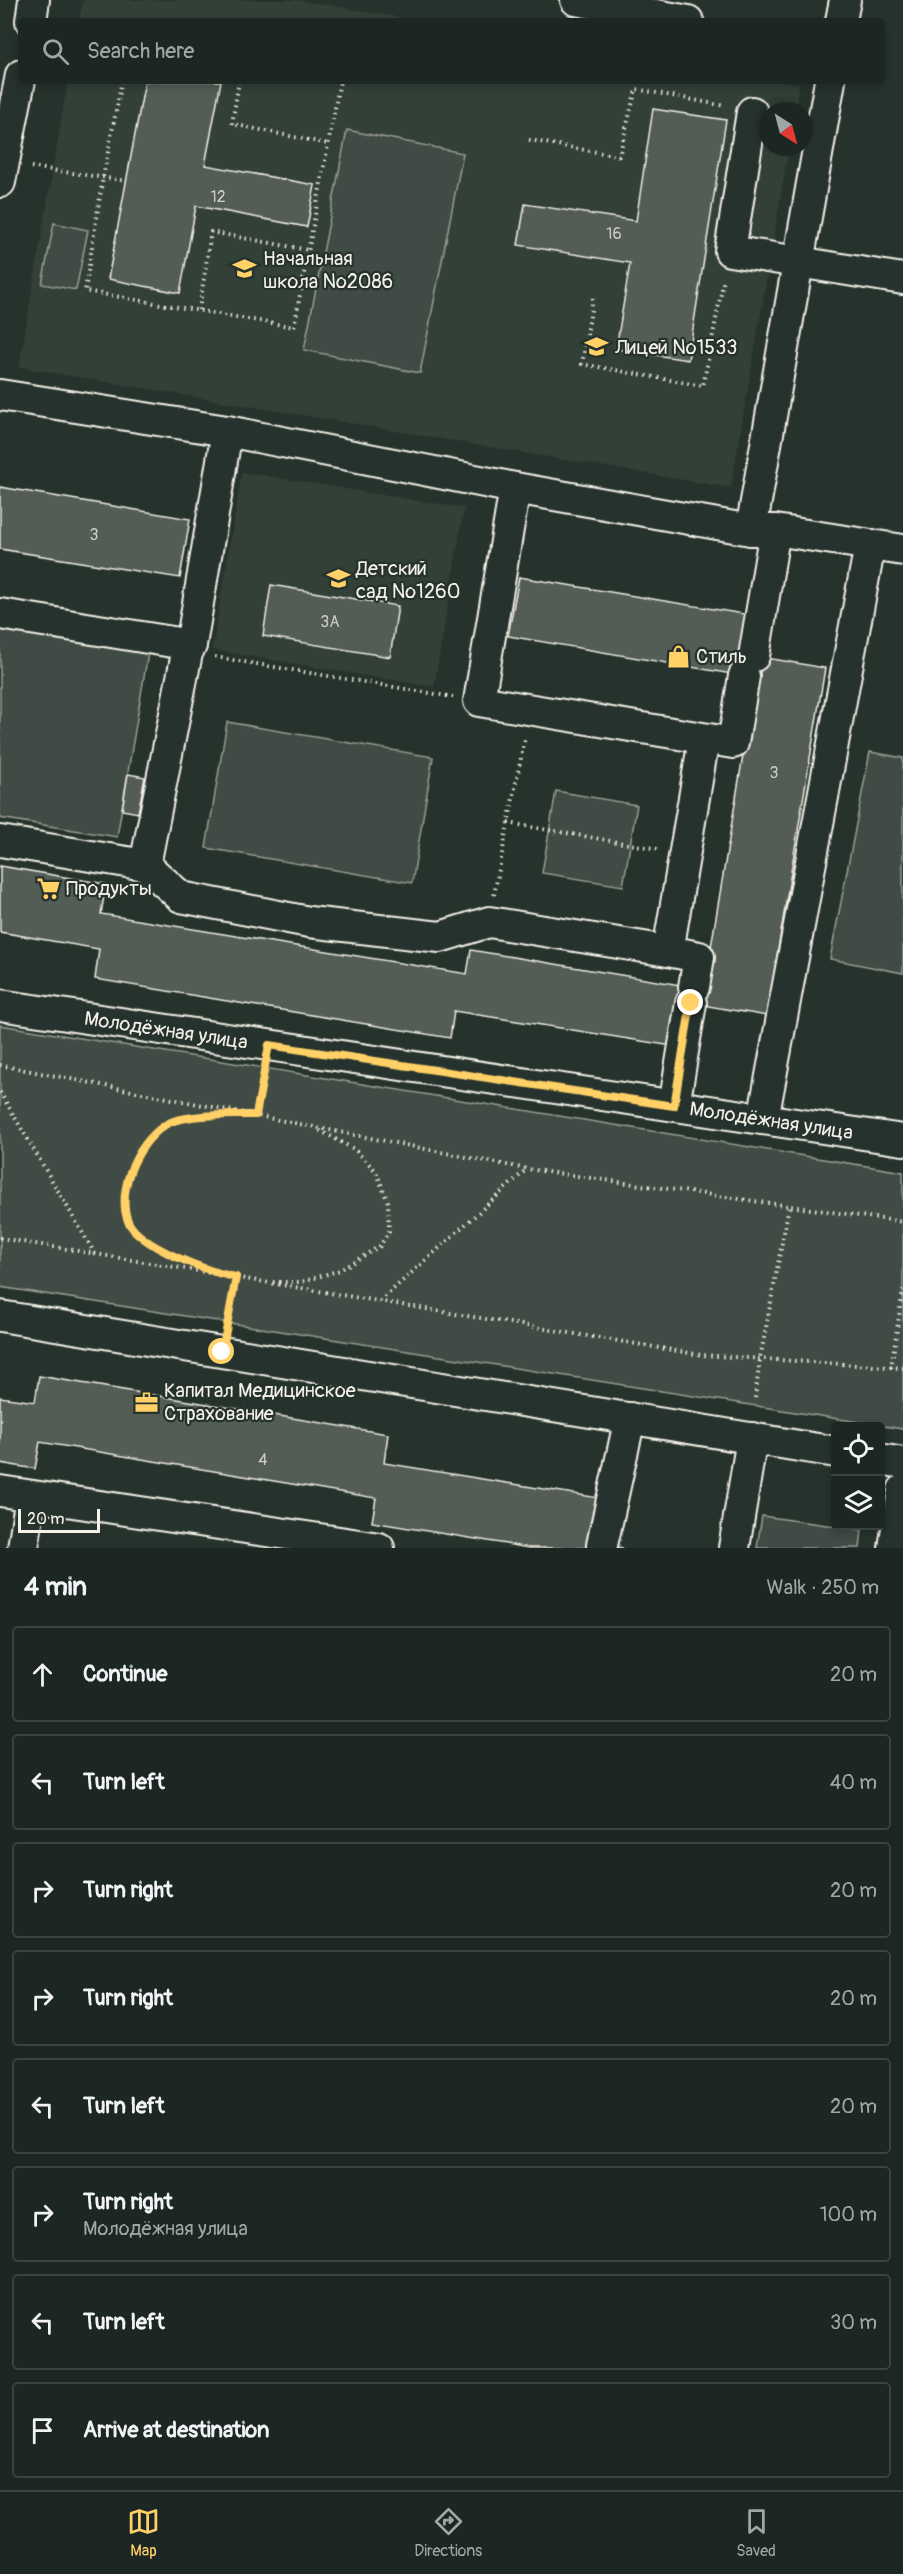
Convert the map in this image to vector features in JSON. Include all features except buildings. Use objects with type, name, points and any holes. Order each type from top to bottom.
[{"type":"street","points":[[31,18],[34,0]]},
{"type":"street","points":[[576,0],[624,4],[677,18]]},
{"type":"street","points":[[842,18],[845,0]]},
{"type":"street","points":[[2,172],[19,84]]},
{"type":"street","points":[[515,488],[479,701],[733,743],[749,666],[763,530],[797,261],[829,84]]},
{"type":"street","points":[[752,112],[730,251],[903,279]]},
{"type":"street","points":[[0,395],[227,431],[515,488],[763,530],[903,550]]},
{"type":"street","points":[[145,865],[189,649],[227,431]]},
{"type":"street","points":[[764,1119],[870,544]]},
{"type":"street","points":[[0,614],[189,649]]},
{"type":"street","points":[[668,951],[704,739]]},
{"type":"street","points":[[0,841],[145,865],[182,897],[309,921],[440,937],[489,922],[699,957],[674,1106]]},
{"type":"street","name":"Молодёжная улица","points":[[0,1005],[903,1140]]},
{"type":"street","points":[[0,1316],[831,1451]]},
{"type":"street","points":[[602,1545],[630,1418]]},
{"type":"street","points":[[734,1548],[752,1438]]},
{"type":"street","points":[[885,1460],[903,1463]]},
{"type":"street","points":[[894,1548],[903,1490]]},
{"type":"street","points":[[0,1491],[379,1548]]},
{"type":"street","points":[[23,1548],[31,1496]]},
{"type":"path","points":[[121,84],[103,177],[85,291],[294,327],[339,84]]},
{"type":"path","points":[[238,84],[232,123],[328,144]]},
{"type":"path","points":[[529,140],[619,156],[636,89],[752,112]]},
{"type":"path","points":[[2,172],[103,177],[127,181]]},
{"type":"path","points":[[199,310],[211,232],[308,250]]},
{"type":"path","points":[[593,298],[582,364],[703,386],[730,251]]},
{"type":"path","points":[[189,649],[479,701]]},
{"type":"path","points":[[489,922],[530,710]]},
{"type":"path","points":[[508,823],[685,854]]},
{"type":"path","points":[[256,1115],[269,1045]]},
{"type":"path","points":[[0,1065],[527,1169],[903,1222]]},
{"type":"path","points":[[0,1092],[95,1254]]},
{"type":"path","points":[[215,1274],[151,1244],[128,1222],[124,1189],[137,1153],[166,1124],[200,1116],[256,1115]]},
{"type":"path","points":[[259,1281],[302,1282],[340,1270],[380,1246],[389,1231],[388,1202],[376,1171],[354,1149],[314,1127]]},
{"type":"path","points":[[380,1301],[527,1169]]},
{"type":"path","points":[[755,1398],[760,1359],[789,1206]]},
{"type":"path","points":[[0,1238],[702,1355],[903,1368]]},
{"type":"path","points":[[222,1352],[236,1277]]},
{"type":"path","points":[[891,1368],[903,1290]]},
{"type":"shaded area","points":[[83,0],[297,0],[405,18],[80,18]]},
{"type":"shaded area","points":[[67,84],[799,84],[796,102],[759,102],[759,156],[787,156],[731,488],[19,367]]},
{"type":"shaded area","points":[[347,130],[463,153],[420,373],[304,350]]},
{"type":"shaded area","points":[[54,223],[88,230],[76,290],[42,284]]},
{"type":"shaded area","name":"Детский сад №1260","points":[[242,472],[464,508],[434,687],[212,650]]},
{"type":"shaded area","points":[[0,628],[148,653],[117,837],[0,818]]},
{"type":"shaded area","points":[[227,722],[433,757],[412,883],[206,848]]},
{"type":"shaded area","points":[[870,752],[903,758],[903,973],[830,959]]},
{"type":"shaded area","points":[[556,791],[637,805],[623,886],[542,873]]},
{"type":"shaded area","points":[[0,1025],[903,1172],[903,1429],[885,1426],[885,1422],[858,1422],[0,1287]]},
{"type":"shaded area","points":[[762,1516],[831,1526],[831,1530],[862,1530],[860,1548],[757,1548]]},
{"type":"place","name":"Начальная школа №2086","points":[[245,269]]},
{"type":"place","name":"Лицей №1533","points":[[597,347]]},
{"type":"place","name":"Детский сад №1260","points":[[338,579]]},
{"type":"place","name":"Стиль","points":[[678,656]]},
{"type":"place","name":"Продукты","points":[[48,888]]},
{"type":"place","name":"Капитал Медицинское Страхование","points":[[146,1402]]},
{"type":"route","points":[[222,1352],[236,1277],[215,1274],[151,1244],[128,1222],[124,1189],[137,1153],[166,1124],[200,1116],[256,1115],[269,1045],[674,1106],[691,1003]]}]
